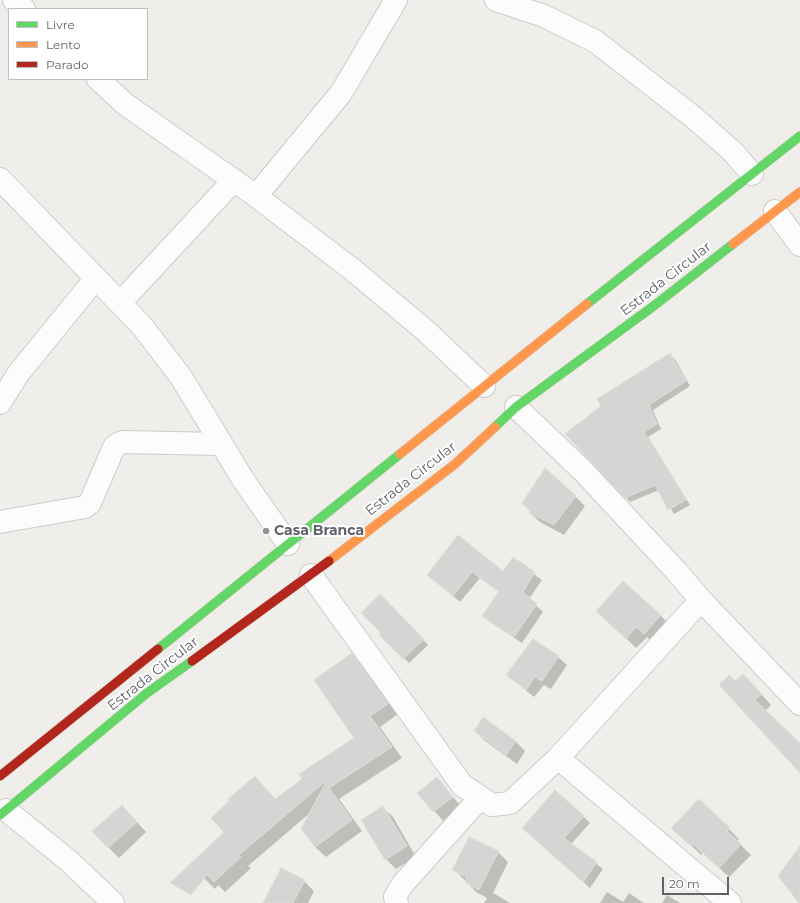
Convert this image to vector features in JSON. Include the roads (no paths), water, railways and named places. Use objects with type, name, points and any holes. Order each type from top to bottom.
[{"type":"main road","points":[[0,776],[484,386],[800,136]]},
{"type":"main road","name":"Estrada Circular","points":[[3,812],[148,693],[311,575],[455,464],[516,407],[655,306],[800,192]]},
{"type":"street","points":[[14,0],[23,8]]},
{"type":"street","points":[[256,196],[341,93],[396,0]]},
{"type":"street","points":[[496,0],[544,16],[595,41],[692,116],[732,151],[752,174]]},
{"type":"street","points":[[99,80],[125,104],[256,196],[353,270],[414,321],[484,386]]},
{"type":"street","points":[[0,179],[142,326],[181,377],[221,444],[288,544]]},
{"type":"street","points":[[120,303],[234,180]]},
{"type":"street","points":[[775,211],[800,245]]},
{"type":"street","points":[[0,404],[18,374],[96,278]]},
{"type":"street","points":[[516,407],[583,471],[701,600],[800,704]]},
{"type":"street","points":[[0,522],[85,507],[90,503],[114,447],[123,442],[221,444]]},
{"type":"street","points":[[311,575],[462,785],[492,805],[510,803],[558,758],[701,600]]},
{"type":"street","points":[[558,758],[730,903]]},
{"type":"street","points":[[397,903],[395,897],[402,885],[480,798]]},
{"type":"street","points":[[3,812],[69,861],[113,903]]},
{"type":"place","name":"Casa Branca","points":[[266,531]]}]
